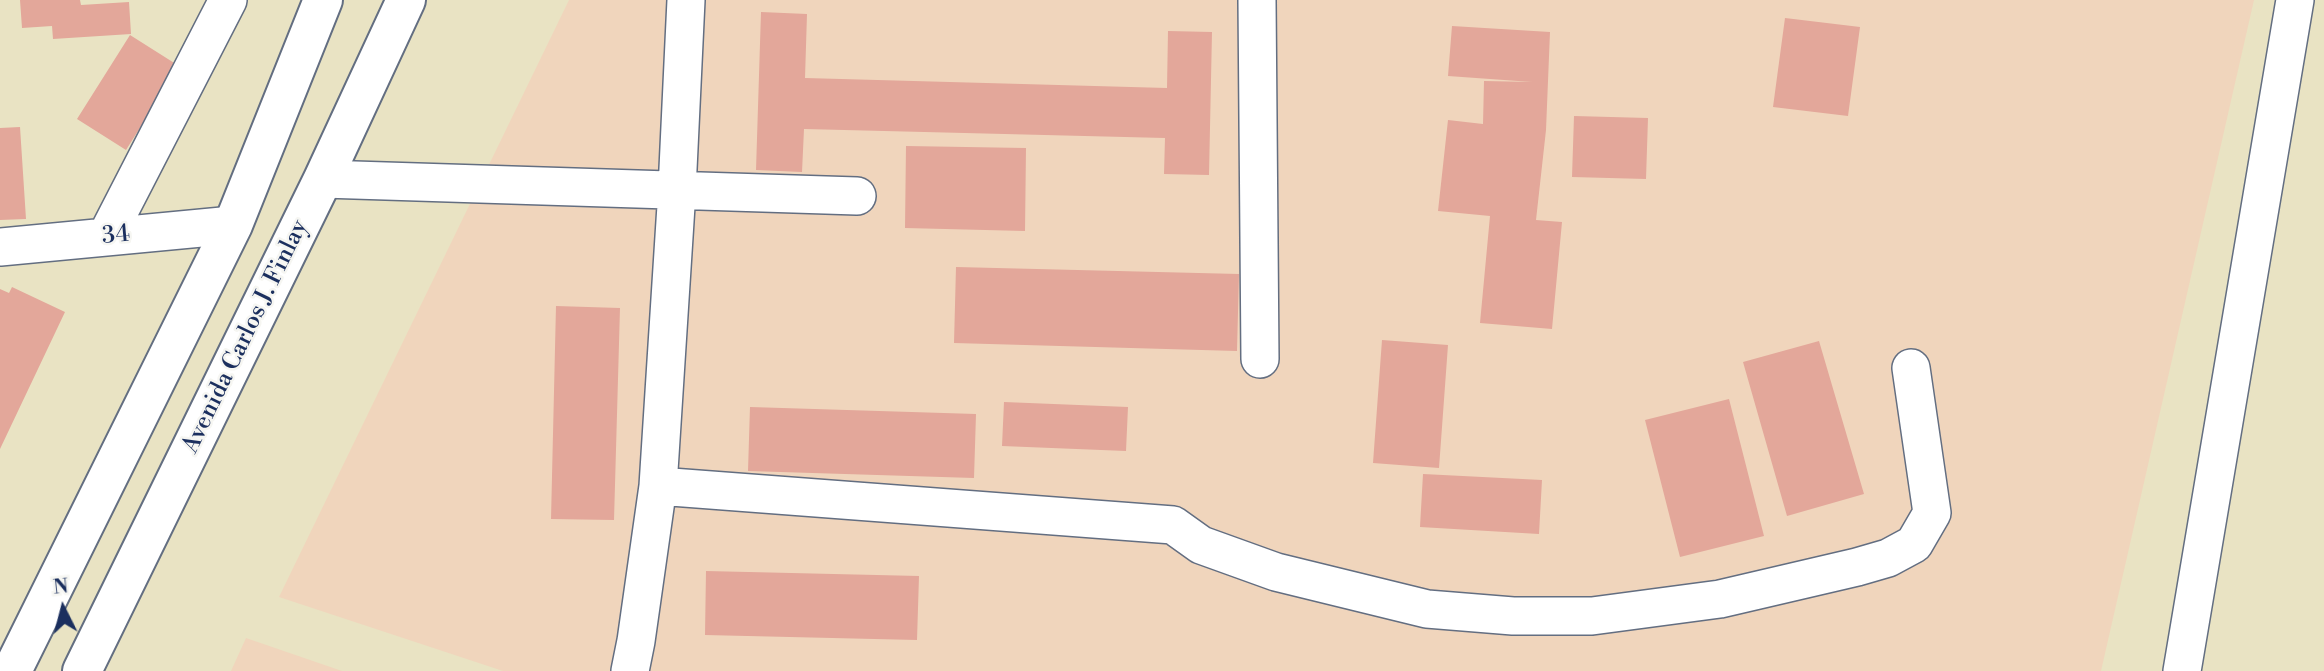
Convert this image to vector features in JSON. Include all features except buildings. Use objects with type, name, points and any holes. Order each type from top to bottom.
[{"type":"main road","points":[[12,671],[233,225],[323,0]]},
{"type":"main road","name":"Avenida Carlos J. Finlay","points":[[82,671],[323,179],[406,0]]},
{"type":"street","points":[[106,237],[228,0]]},
{"type":"street","points":[[629,671],[636,641],[658,486],[686,0]]},
{"type":"street","points":[[1257,0],[1260,359]]},
{"type":"street","points":[[2182,671],[2295,0]]},
{"type":"street","points":[[323,179],[857,196]]},
{"type":"street","name":"34","points":[[0,247],[233,225]]},
{"type":"street","points":[[658,486],[1172,525],[1201,545],[1276,572],[1427,609],[1513,616],[1592,616],[1720,599],[1857,567],[1888,558],[1914,544],[1932,513],[1911,368]]},
{"type":"shaded area","points":[[569,0],[2254,0],[2101,671],[503,671],[279,597]]},
{"type":"shaded area","points":[[246,638],[342,671],[231,671]]}]
